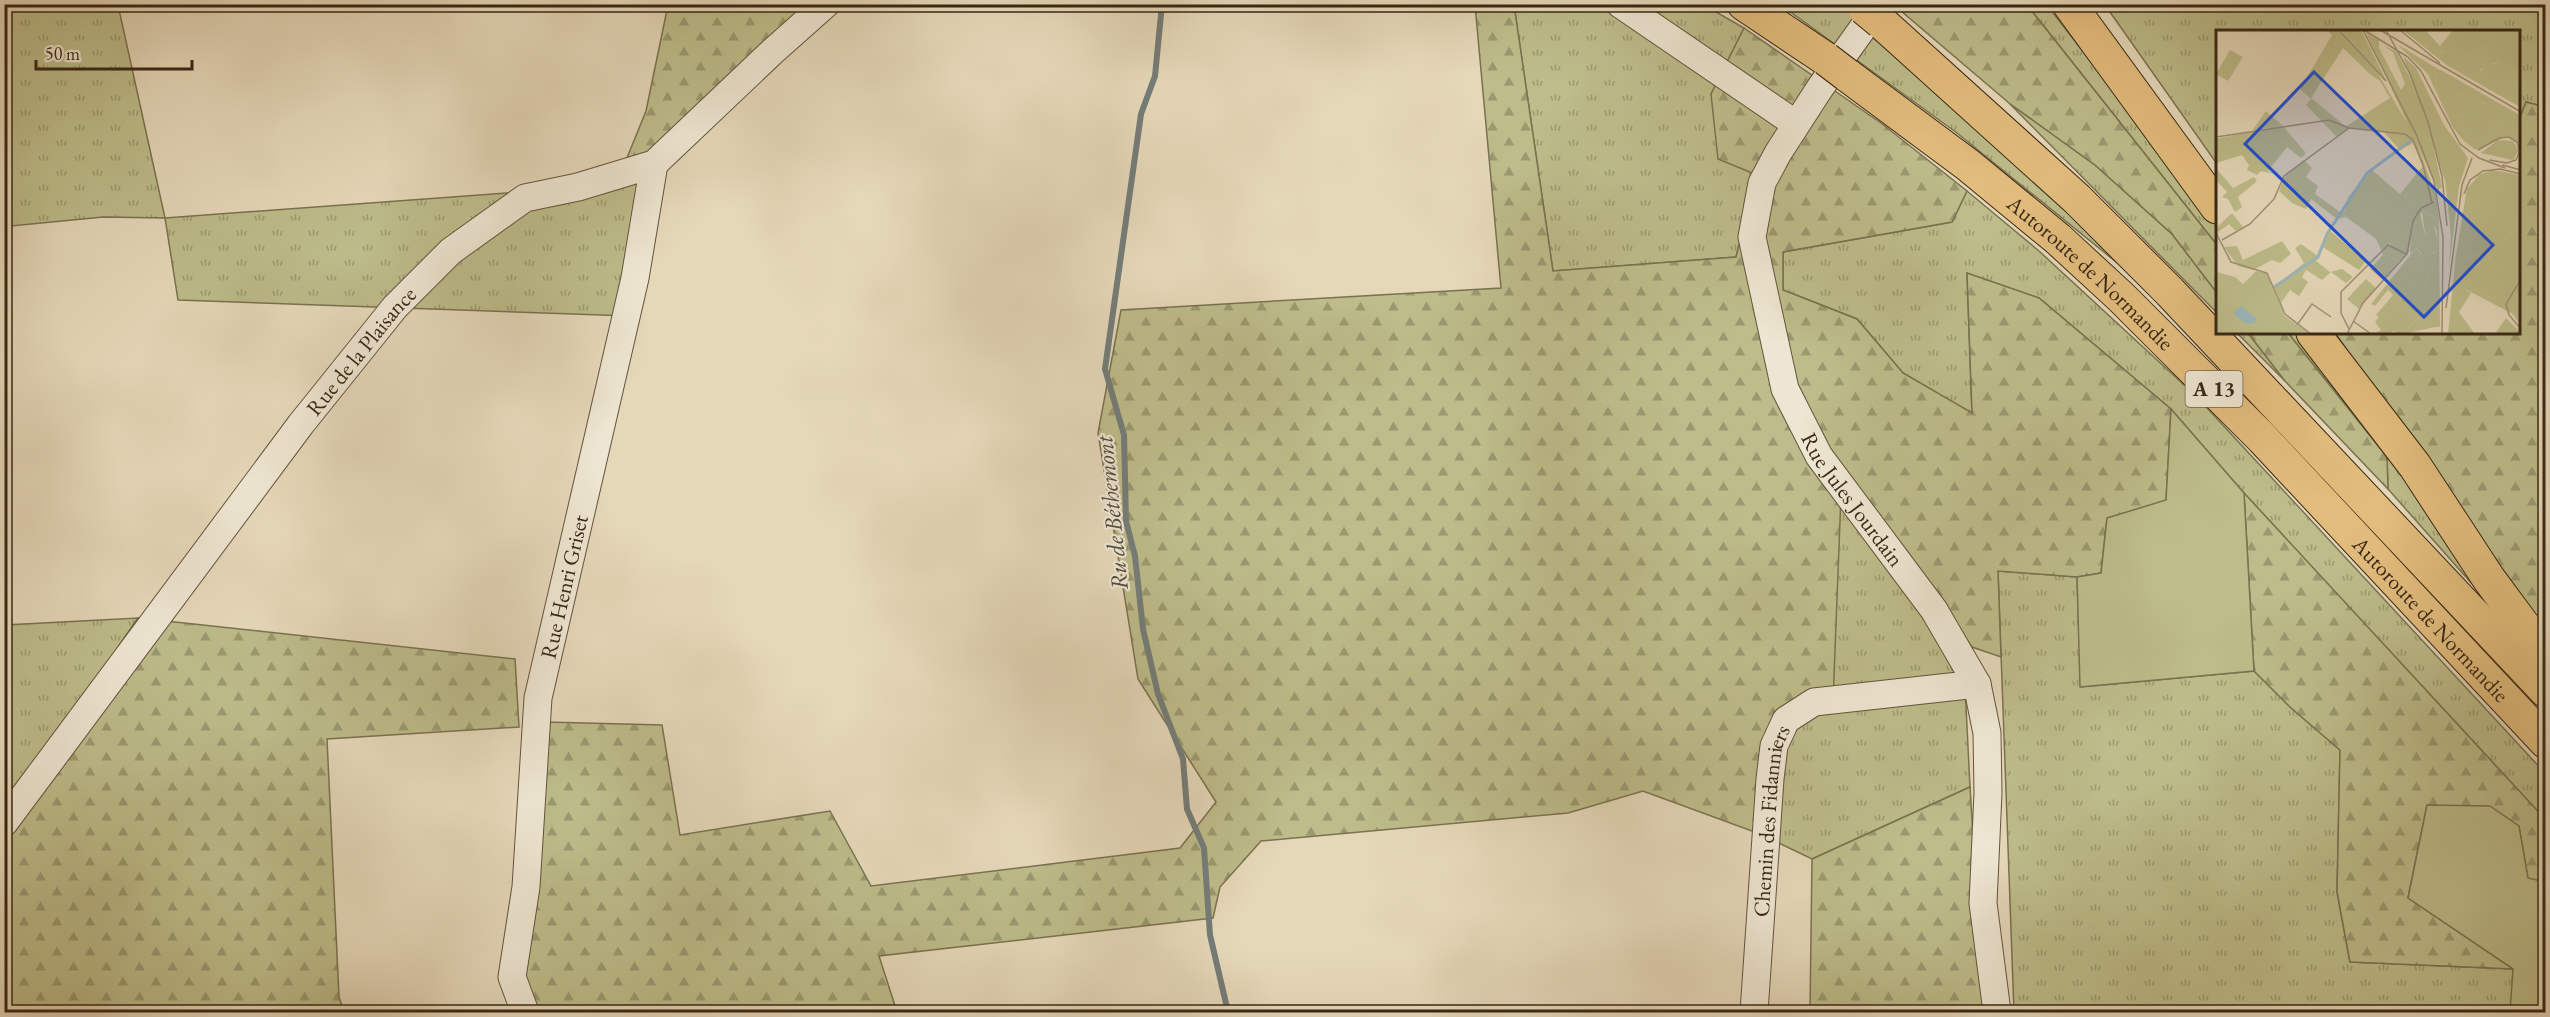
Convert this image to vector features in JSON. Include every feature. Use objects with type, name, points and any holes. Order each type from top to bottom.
[{"type":"highway","name":"Autoroute de Normandie","points":[[1744,4],[1836,67],[1968,165],[2058,239],[2121,297],[2263,440],[2546,742]]},
{"type":"highway","points":[[2073,8],[2216,206]]},
{"type":"highway","name":"Autoroute de Normandie","points":[[1871,10],[2061,185],[2170,292],[2546,691]]},
{"type":"highway","points":[[2314,334],[2415,466],[2489,579],[2546,656]]},
{"type":"street","name":"Rue de la Plaisance","points":[[4,823],[301,424],[396,307],[443,259],[525,198],[578,187],[654,164],[826,4]]},
{"type":"street","points":[[1620,4],[1796,124]]},
{"type":"street","name":"Rue Jules Jourdain","points":[[1871,10],[1796,124],[1762,183],[1752,237],[1785,389],[1819,456],[1934,610],[1977,684],[1987,733],[1988,793],[1983,903],[1996,1012]]},
{"type":"street","name":"Rue Henri Griset","points":[[525,1012],[512,977],[526,887],[538,698],[635,278],[654,164]]},
{"type":"street","name":"Chemin des Fidanniers","points":[[1754,1012],[1770,779],[1774,746],[1786,720],[1814,702],[1977,684]]},
{"type":"green space","points":[[4,5],[118,5],[165,218],[103,217],[11,226],[4,196]]},
{"type":"green space","points":[[668,5],[838,5],[616,185],[646,111]]},
{"type":"green space","points":[[1475,5],[1514,5],[1553,271],[1736,257],[1757,175],[1718,159],[1711,94],[1744,28],[1881,123],[1967,191],[1952,222],[1783,252],[1783,290],[1857,319],[1903,373],[1972,413],[1967,273],[2039,298],[2171,409],[2166,501],[2107,518],[2101,573],[2077,577],[1998,571],[2001,657],[1972,647],[1842,469],[1833,703],[1774,712],[1760,834],[1643,791],[1568,813],[1261,841],[1220,887],[1213,918],[879,956],[897,1012],[539,1012],[511,950],[546,722],[662,725],[680,835],[830,811],[871,886],[1180,848],[1216,802],[1138,679],[1098,433],[1121,310],[1501,288]]},
{"type":"green space","points":[[1514,5],[1704,5],[1744,28],[1711,95],[1757,174],[1736,257],[1553,271]]},
{"type":"green space","points":[[1781,5],[1839,5],[1916,67],[2142,283],[1957,133]]},
{"type":"green space","points":[[1894,5],[2027,5],[2216,244],[2216,292],[2172,234],[2095,165],[2009,103]]},
{"type":"green space","points":[[2027,5],[2047,5],[2216,224],[2216,244]]},
{"type":"green space","points":[[2105,5],[2545,5],[2545,107],[2526,102],[2520,117],[2520,30],[2216,30],[2216,163]]},
{"type":"green space","points":[[2526,102],[2545,107],[2546,352],[2541,380],[2546,392],[2545,636],[2519,603],[2336,334],[2520,334],[2520,117]]},
{"type":"green space","points":[[2009,103],[2095,165],[2172,234],[2216,292],[2216,312]]},
{"type":"green space","points":[[659,173],[629,316],[178,300],[165,218],[616,185]]},
{"type":"green space","points":[[1967,191],[2039,251],[2195,395],[2545,773],[2545,819],[2244,493],[2171,409],[2039,298],[1967,273],[1972,414],[1903,373],[1857,319],[1783,290],[1783,252],[1952,222]]},
{"type":"green space","points":[[2238,334],[2249,334],[2285,381]]},
{"type":"green space","points":[[2249,334],[2289,334],[2387,457],[2388,489],[2285,381]]},
{"type":"green space","points":[[2289,334],[2301,334],[2402,467],[2481,594],[2388,489],[2387,457]]},
{"type":"green space","points":[[2171,409],[2244,493],[2254,671],[2080,687],[2077,577],[2101,573],[2107,518],[2166,500]]},
{"type":"green space","points":[[1842,468],[1972,647],[1965,686],[1970,787],[1812,859],[1760,834],[1774,712]]},
{"type":"green space","points":[[2244,493],[2545,819],[2545,882],[2528,879],[2519,826],[2427,805],[2408,898],[2513,969],[2350,962],[2337,892],[2340,750],[2290,707],[2254,671]]},
{"type":"green space","points":[[1998,571],[2077,577],[2081,687],[2254,671],[2290,707],[2340,750],[2337,892],[2350,962],[2513,969],[2511,1012],[2014,1012]]},
{"type":"green space","points":[[138,618],[5,812],[5,625]]},
{"type":"green space","points":[[138,618],[515,659],[519,727],[327,739],[339,997],[344,1012],[5,1012],[5,812]]},
{"type":"green space","points":[[1970,787],[1984,1012],[1810,1012],[1812,859]]},
{"type":"green space","points":[[2427,805],[2490,806],[2519,826],[2528,878],[2545,882],[2545,1012],[2510,1012],[2513,969],[2408,898]]},
{"type":"waterway","name":"Ru de Béthemont","points":[[1162,4],[1155,76],[1141,114],[1105,369],[1124,435],[1126,521],[1135,556],[1143,629],[1158,694],[1183,759],[1187,809],[1204,848],[1210,935],[1228,1012]]}]
